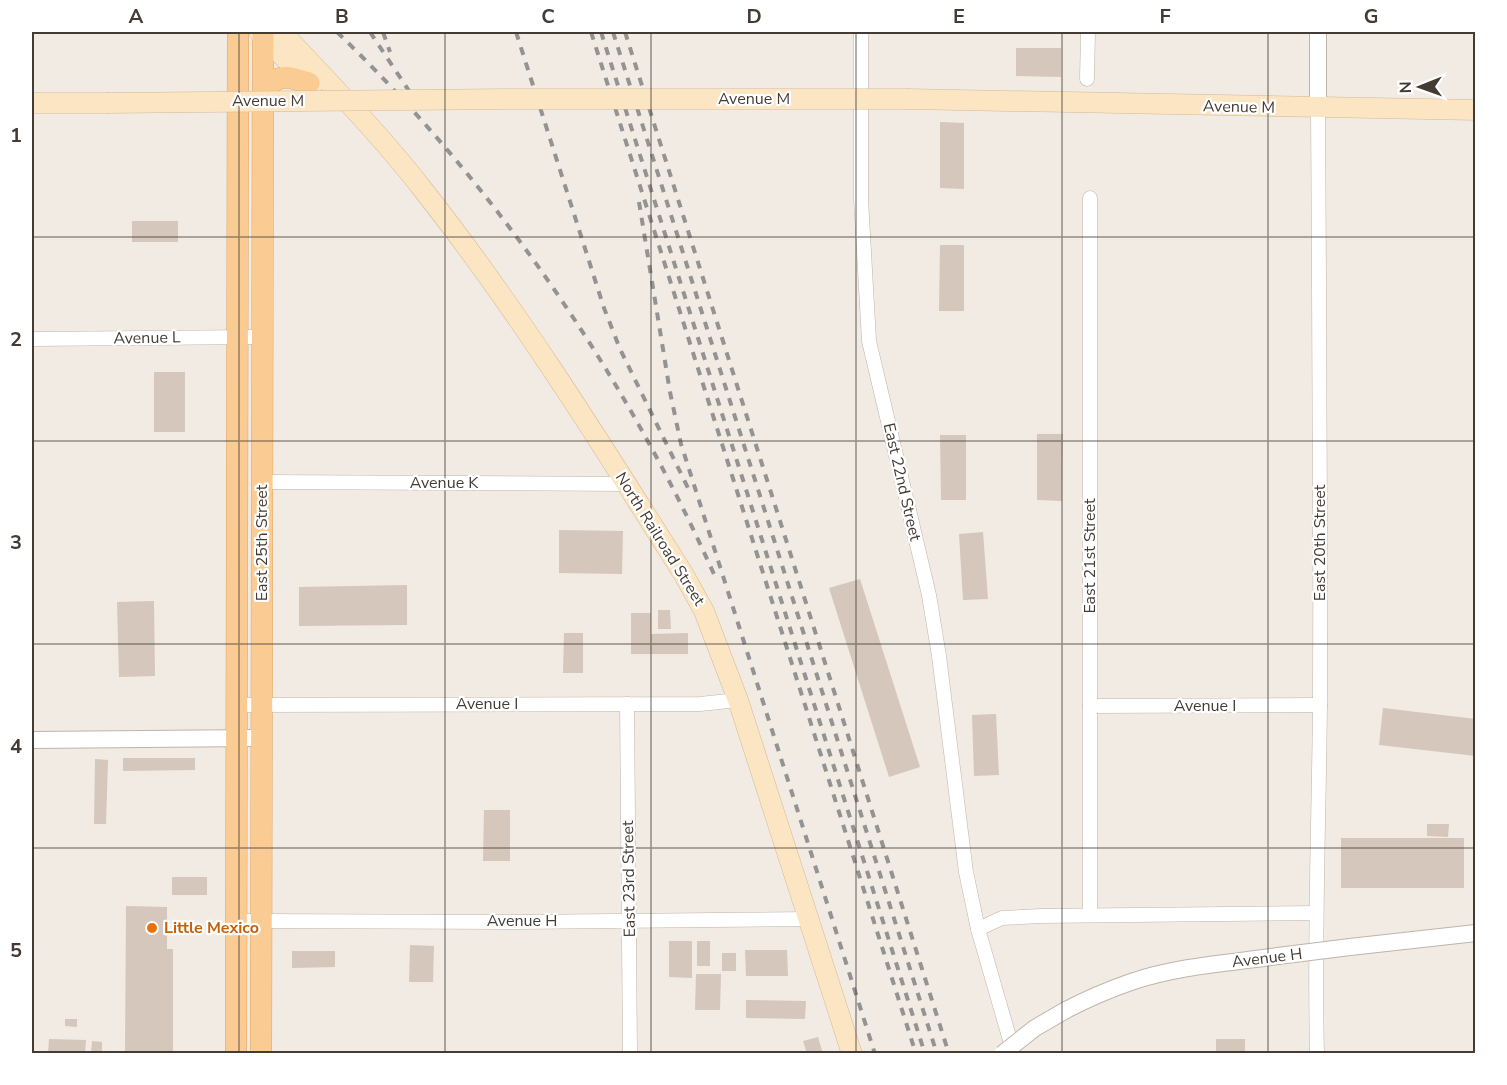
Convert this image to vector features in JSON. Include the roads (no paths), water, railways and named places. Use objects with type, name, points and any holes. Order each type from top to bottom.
[{"type":"main road","name":"East 25th Street","points":[[236,1053],[238,32]]},
{"type":"main road","name":"East 25th Street","points":[[261,1053],[263,96],[267,33]]},
{"type":"main road","points":[[267,33],[309,83],[341,113],[386,146]]},
{"type":"main road","points":[[267,33],[386,146]]},
{"type":"main road","points":[[263,96],[269,85],[281,78],[289,77],[309,83]]},
{"type":"main road","name":"Avenue M","points":[[32,104],[496,99],[908,99],[1476,110]]},
{"type":"main road","name":"North Railroad Street","points":[[386,146],[424,191],[532,338],[684,575],[704,611],[738,700],[852,1053]]},
{"type":"street","name":"East 22nd Street","points":[[861,32],[861,200],[868,340],[929,596],[939,656],[966,872],[978,929]]},
{"type":"street","points":[[1087,79],[1088,32]]},
{"type":"street","name":"East 20th Street","points":[[1317,1053],[1315,913],[1320,705],[1318,32]]},
{"type":"street","name":"East 21st Street","points":[[1090,198],[1090,915]]},
{"type":"street","name":"Avenue L","points":[[32,339],[263,337]]},
{"type":"street","name":"Avenue K","points":[[262,482],[626,484]]},
{"type":"street","name":"Avenue I","points":[[236,705],[700,704],[738,700]]},
{"type":"street","name":"East 23rd Street","points":[[627,704],[630,1053]]},
{"type":"street","name":"Avenue I","points":[[1090,706],[1320,705]]},
{"type":"street","points":[[32,740],[261,738]]},
{"type":"street","points":[[1014,1053],[978,929],[1002,918],[1315,913]]},
{"type":"street","name":"Avenue H","points":[[235,921],[808,919]]},
{"type":"street","name":"Avenue H","points":[[1002,1053],[1035,1028],[1098,994],[1160,974],[1192,967],[1476,933]]},
{"type":"railway","points":[[337,32],[396,92],[451,154],[504,220],[553,288],[642,431],[717,581]]},
{"type":"railway","points":[[370,32],[423,112]]},
{"type":"railway","points":[[383,32],[390,52]]},
{"type":"railway","points":[[516,32],[604,308],[620,349],[688,488]]},
{"type":"railway","points":[[591,32],[916,1054]]},
{"type":"railway","points":[[601,32],[925,1054]]},
{"type":"railway","points":[[613,32],[937,1054]]},
{"type":"railway","points":[[625,32],[949,1054]]},
{"type":"railway","points":[[639,202],[670,392],[681,444],[875,1054]]},
{"type":"place","name":"Little Mexico","points":[[152,928]]}]
